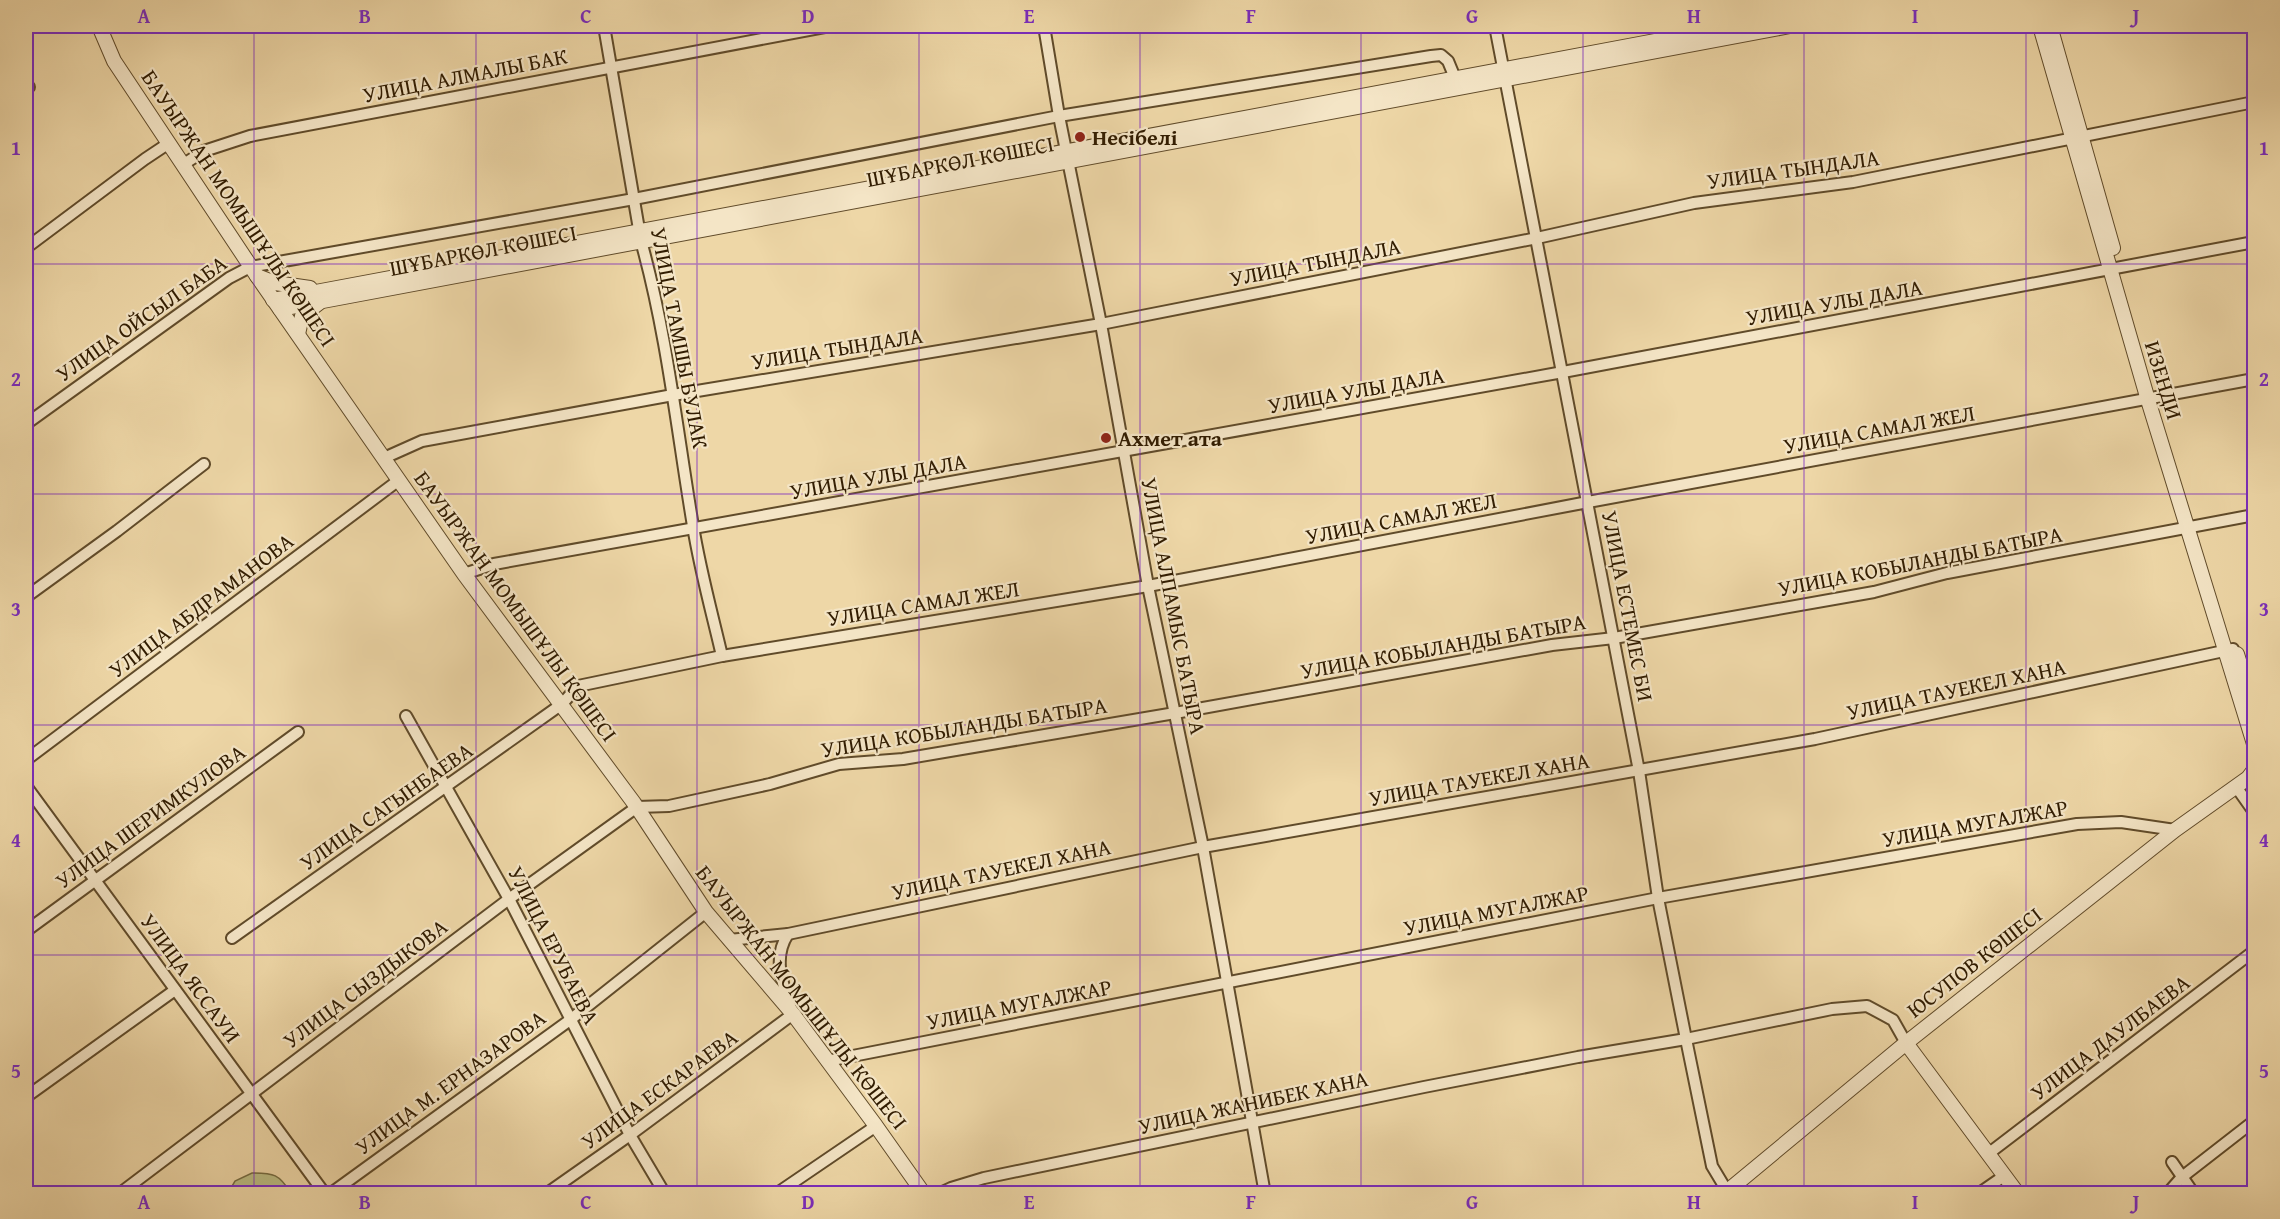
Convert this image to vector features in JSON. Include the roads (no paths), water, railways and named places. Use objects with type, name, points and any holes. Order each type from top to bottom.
[{"type":"street","name":"БАУЫРЖАН МОМЫШҰЛЫ КӨШЕСІ","points":[[99,26],[114,62],[184,164],[253,272],[465,574],[637,807],[706,912],[793,1014],[924,1194]]},
{"type":"street","name":"УЛИЦА ТАМШЫ БУЛАК","points":[[604,26],[640,236],[649,269],[673,395],[693,528],[722,656]]},
{"type":"street","name":"УЛИЦА АЛМАЛЫ БАК","points":[[184,164],[204,151],[250,136],[830,26]]},
{"type":"street","name":"УЛИЦА АЛПАМЫС БАТЫРА","points":[[1044,26],[1148,586],[1203,847],[1229,984],[1265,1194]]},
{"type":"street","name":"УЛИЦА ЕСТЕМЕС БИ","points":[[1495,26],[1640,771],[1658,898],[1712,1166],[1726,1192]]},
{"type":"street","name":"ШҰБАРКӨЛ КӨШЕСІ","points":[[1067,156],[1455,78],[1504,74],[1735,26]]},
{"type":"street","name":"ШҰБАРКӨЛ КӨШЕСІ","points":[[276,304],[1504,74],[1790,26]]},
{"type":"street","points":[[2032,26],[2053,52]]},
{"type":"street","name":"ИЗЕНДИ","points":[[2040,26],[2053,52],[2114,270],[2192,527],[2231,650],[2254,709]]},
{"type":"street","points":[[2052,26],[2053,52]]},
{"type":"street","name":"ШҰБАРКӨЛ КӨШЕСІ","points":[[253,272],[1059,116],[1441,55],[1448,61],[1455,78]]},
{"type":"street","name":"УЛИЦА ТЫНДАЛА","points":[[384,458],[422,441],[673,395],[1101,324],[1538,238],[1694,203],[1853,182],[2254,102]]},
{"type":"street","points":[[26,248],[169,143]]},
{"type":"street","name":"УЛИЦА УЛЫ ДАЛА","points":[[465,574],[494,564],[1563,372],[2254,242]]},
{"type":"street","points":[[253,272],[291,286],[326,295]]},
{"type":"street","name":"УЛИЦА ОЙСЫЛ БАБА","points":[[26,424],[221,283],[253,272]]},
{"type":"street","points":[[298,334],[302,316],[326,295]]},
{"type":"street","name":"УЛИЦА САМАЛ ЖЕЛ","points":[[562,704],[578,686],[722,656],[1148,586],[1588,501],[2254,379]]},
{"type":"street","points":[[26,597],[204,464]]},
{"type":"street","name":"УЛИЦА АБДРАМАНОВА","points":[[26,760],[399,480]]},
{"type":"street","name":"УЛИЦА КОБЫЛАНДЫ БАТЫРА","points":[[637,807],[669,806],[770,784],[839,764],[903,759],[1552,645],[1614,638],[1874,592],[1947,573],[2254,515]]},
{"type":"street","name":"ИЗЕНДИ","points":[[2231,650],[2254,744]]},
{"type":"street","name":"УЛИЦА ТАУЕКЕЛ ХАНА","points":[[729,940],[788,934],[1203,847],[1815,739],[2231,650]]},
{"type":"street","name":"УЛИЦА САГЫНБАЕВА","points":[[232,938],[562,704]]},
{"type":"street","name":"УЛИЦА ЕРУБАЕВА","points":[[406,716],[509,899],[630,1136],[665,1194]]},
{"type":"street","name":"УЛИЦА ШЕРИМКУЛОВА","points":[[26,931],[298,732]]},
{"type":"street","name":"ЮСУПОВ КӨШЕСІ","points":[[1726,1192],[1906,1043],[2175,830],[2252,775]]},
{"type":"street","name":"УЛИЦА ЯССАУИ","points":[[26,786],[325,1194]]},
{"type":"street","points":[[2236,788],[2254,812]]},
{"type":"street","name":"УЛИЦА СЫЗДЫКОВА","points":[[118,1194],[509,899],[637,807]]},
{"type":"street","name":"УЛИЦА МУГАЛЖАР","points":[[827,1060],[1229,984],[1658,898],[2077,824],[2121,822],[2175,830]]},
{"type":"street","name":"УЛИЦА М. ЕРНАЗАРОВА","points":[[330,1194],[570,1020],[706,912]]},
{"type":"street","points":[[788,934],[781,945],[779,963],[793,1014]]},
{"type":"street","name":"УЛИЦА ДАУЛБАЕВА","points":[[1988,1154],[2254,951]]},
{"type":"street","points":[[26,1096],[175,990]]},
{"type":"street","name":"УЛИЦА ЖАНИБЕК ХАНА","points":[[938,1194],[984,1178],[1252,1121],[1578,1057],[1686,1039],[1832,1008],[1868,1006],[1893,1020],[1906,1043]]},
{"type":"street","name":"УЛИЦА ЕСКАРАЕВА","points":[[546,1194],[630,1136],[793,1014]]},
{"type":"street","points":[[1906,1043],[2018,1194]]},
{"type":"street","points":[[2167,1194],[2182,1177],[2254,1120]]},
{"type":"street","points":[[776,1194],[876,1126]]},
{"type":"street","points":[[2172,1162],[2194,1194]]},
{"type":"street","points":[[1978,1194],[2004,1176]]},
{"type":"place","name":"Несібелі","points":[[1080,137]]},
{"type":"place","name":"Ахмет ата","points":[[1106,438]]}]
